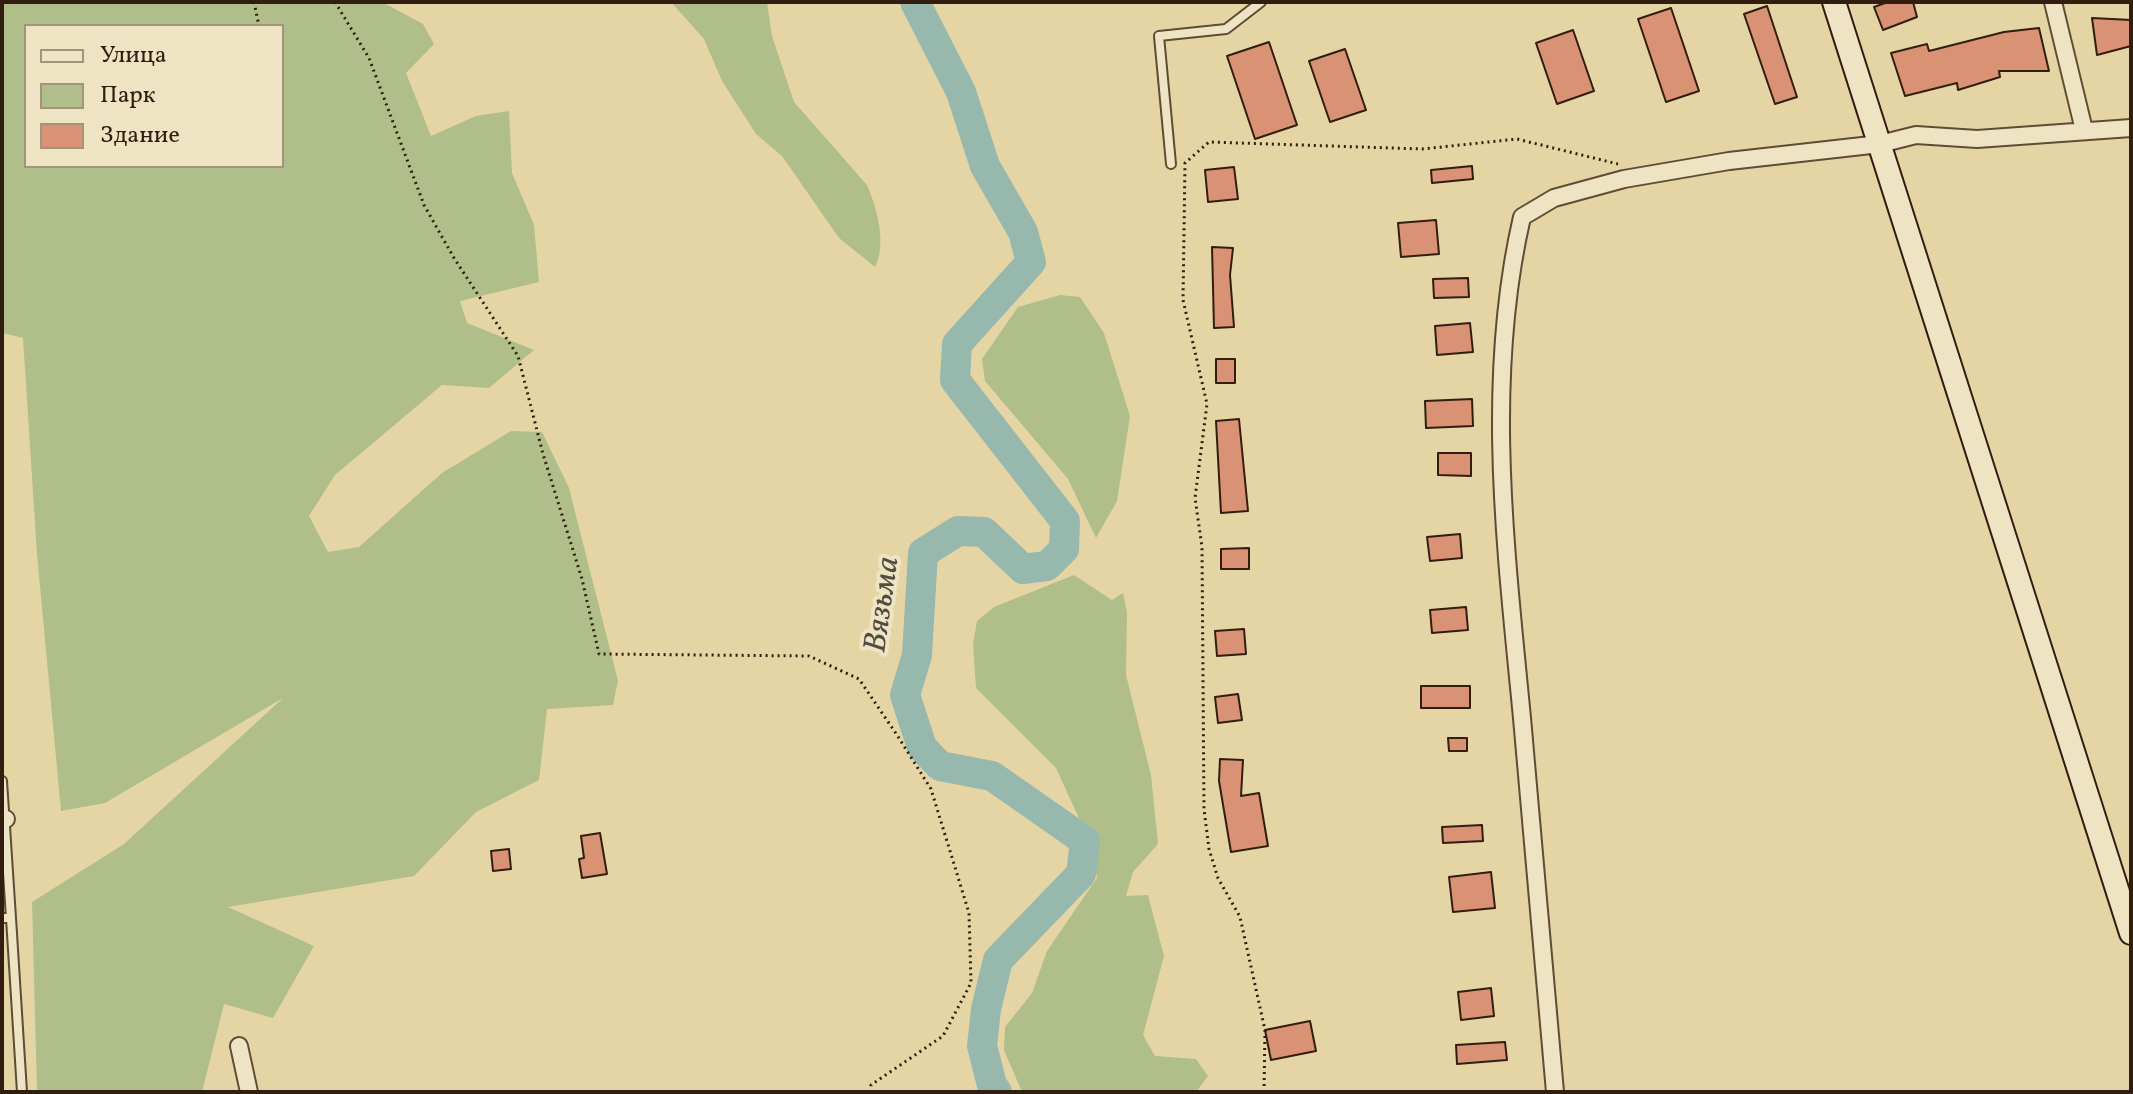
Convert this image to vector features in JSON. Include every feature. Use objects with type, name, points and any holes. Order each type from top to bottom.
[{"type":"main road","points":[[1834,2],[2131,933]]},
{"type":"street","points":[[2053,2],[2084,130]]},
{"type":"street","points":[[1555,1092],[1503,526],[1500,393],[1509,274],[1522,217],[1554,198],[1653,174],[1729,161],[1880,144],[1916,135],[1977,139],[2131,128]]},
{"type":"street","points":[[239,1046],[245,1087]]},
{"type":"lane","points":[[1171,164],[1159,36],[1226,29],[1261,2]]},
{"type":"lane","points":[[2,781],[7,918],[22,1092]]},
{"type":"path","points":[[254,2],[259,24]]},
{"type":"path","points":[[335,2],[369,58],[424,205],[454,258],[518,356],[543,454],[582,579],[599,654],[809,656],[859,679],[931,789],[969,913],[971,983],[943,1036],[871,1085],[871,1092]]},
{"type":"path","points":[[1264,1092],[1265,1030],[1240,917],[1218,878],[1209,849],[1204,809],[1202,547],[1195,498],[1207,404],[1183,300],[1185,163],[1209,142],[1422,149],[1517,139],[1577,151],[1653,174]]},
{"type":"green space","points":[[2,2],[382,2],[423,24],[434,44],[406,73],[431,136],[476,116],[509,111],[512,173],[534,225],[539,282],[460,301],[467,323],[534,350],[489,388],[442,385],[335,475],[309,516],[328,552],[359,547],[442,473],[511,431],[542,432],[569,488],[618,681],[613,705],[547,709],[539,780],[476,812],[414,876],[228,907],[314,946],[273,1018],[224,1004],[202,1092],[37,1092],[32,902],[124,844],[283,698],[105,803],[61,811],[37,554],[23,338],[2,333]]},
{"type":"green space","points":[[671,2],[767,2],[772,36],[794,102],[867,185],[877,215],[880,237],[879,258],[875,267],[839,238],[782,156],[756,134],[722,81],[704,39]]},
{"type":"green space","points":[[1060,295],[1080,297],[1104,333],[1130,416],[1117,501],[1096,538],[1068,479],[985,381],[982,359],[1018,307]]},
{"type":"green space","points":[[1074,575],[1112,600],[1123,593],[1127,612],[1126,675],[1151,775],[1158,844],[1133,872],[1126,896],[1148,895],[1164,956],[1143,1035],[1155,1056],[1196,1059],[1208,1076],[1196,1092],[1022,1092],[1004,1050],[1005,1027],[1032,993],[1047,951],[1097,878],[1087,836],[1056,768],[976,688],[973,644],[977,621],[994,607]]},
{"type":"building","points":[[1888,2],[1913,2],[1917,17],[1883,30],[1874,7]]},
{"type":"building","points":[[1767,6],[1797,97],[1775,104],[1744,14]]},
{"type":"building","points":[[1671,8],[1699,91],[1666,102],[1638,19]]},
{"type":"building","points":[[2092,18],[2131,20],[2131,46],[2097,55]]},
{"type":"building","points":[[2039,28],[2049,71],[1999,71],[2000,77],[1958,90],[1957,83],[1905,96],[1891,53],[1927,44],[1929,51],[2004,32]]},
{"type":"building","points":[[1573,30],[1594,91],[1557,104],[1536,43]]},
{"type":"building","points":[[1269,42],[1297,125],[1255,139],[1227,56]]},
{"type":"building","points":[[1345,49],[1366,110],[1330,122],[1309,61]]},
{"type":"building","points":[[1472,166],[1473,179],[1432,183],[1431,170]]},
{"type":"building","points":[[1234,167],[1238,199],[1208,202],[1205,170]]},
{"type":"building","points":[[1436,220],[1439,254],[1401,257],[1398,223]]},
{"type":"building","points":[[1212,247],[1233,248],[1230,275],[1234,327],[1214,328]]},
{"type":"building","points":[[1468,278],[1469,297],[1434,298],[1433,279]]},
{"type":"building","points":[[1470,323],[1473,352],[1437,355],[1435,326]]},
{"type":"building","points":[[1216,359],[1235,359],[1235,383],[1216,383]]},
{"type":"building","points":[[1472,399],[1473,426],[1426,428],[1425,401]]},
{"type":"building","points":[[1239,419],[1248,511],[1221,513],[1216,421]]},
{"type":"building","points":[[1438,453],[1471,453],[1471,476],[1438,475]]},
{"type":"building","points":[[1460,534],[1462,558],[1430,561],[1427,537]]},
{"type":"building","points":[[1249,548],[1249,569],[1221,569],[1221,549]]},
{"type":"building","points":[[1466,607],[1468,630],[1432,633],[1430,610]]},
{"type":"building","points":[[1244,629],[1246,654],[1217,656],[1215,631]]},
{"type":"building","points":[[1421,686],[1470,686],[1470,708],[1421,708]]},
{"type":"building","points":[[1238,694],[1242,720],[1218,723],[1215,697]]},
{"type":"building","points":[[1448,738],[1467,738],[1467,751],[1449,751]]},
{"type":"building","points":[[1220,759],[1243,760],[1241,796],[1259,793],[1268,846],[1231,852],[1219,781]]},
{"type":"building","points":[[1482,825],[1483,841],[1443,843],[1442,827]]},
{"type":"building","points":[[600,833],[607,874],[582,878],[579,859],[584,858],[581,836]]},
{"type":"building","points":[[509,849],[511,869],[493,871],[491,851]]},
{"type":"building","points":[[1491,872],[1495,908],[1453,912],[1449,877]]},
{"type":"building","points":[[1491,988],[1494,1016],[1461,1020],[1458,992]]},
{"type":"building","points":[[1310,1021],[1316,1051],[1271,1060],[1265,1030]]},
{"type":"building","points":[[1505,1042],[1507,1060],[1457,1064],[1456,1045]]},
{"type":"waterway","name":"Вязьма","points":[[915,2],[961,92],[985,166],[1023,232],[1031,262],[957,344],[955,380],[1065,521],[1064,549],[1047,566],[1023,569],[984,532],[958,531],[923,553],[917,655],[905,695],[922,747],[940,766],[992,776],[1085,841],[1081,874],[998,960],[986,1009],[982,1046],[992,1085],[997,1092]]}]
